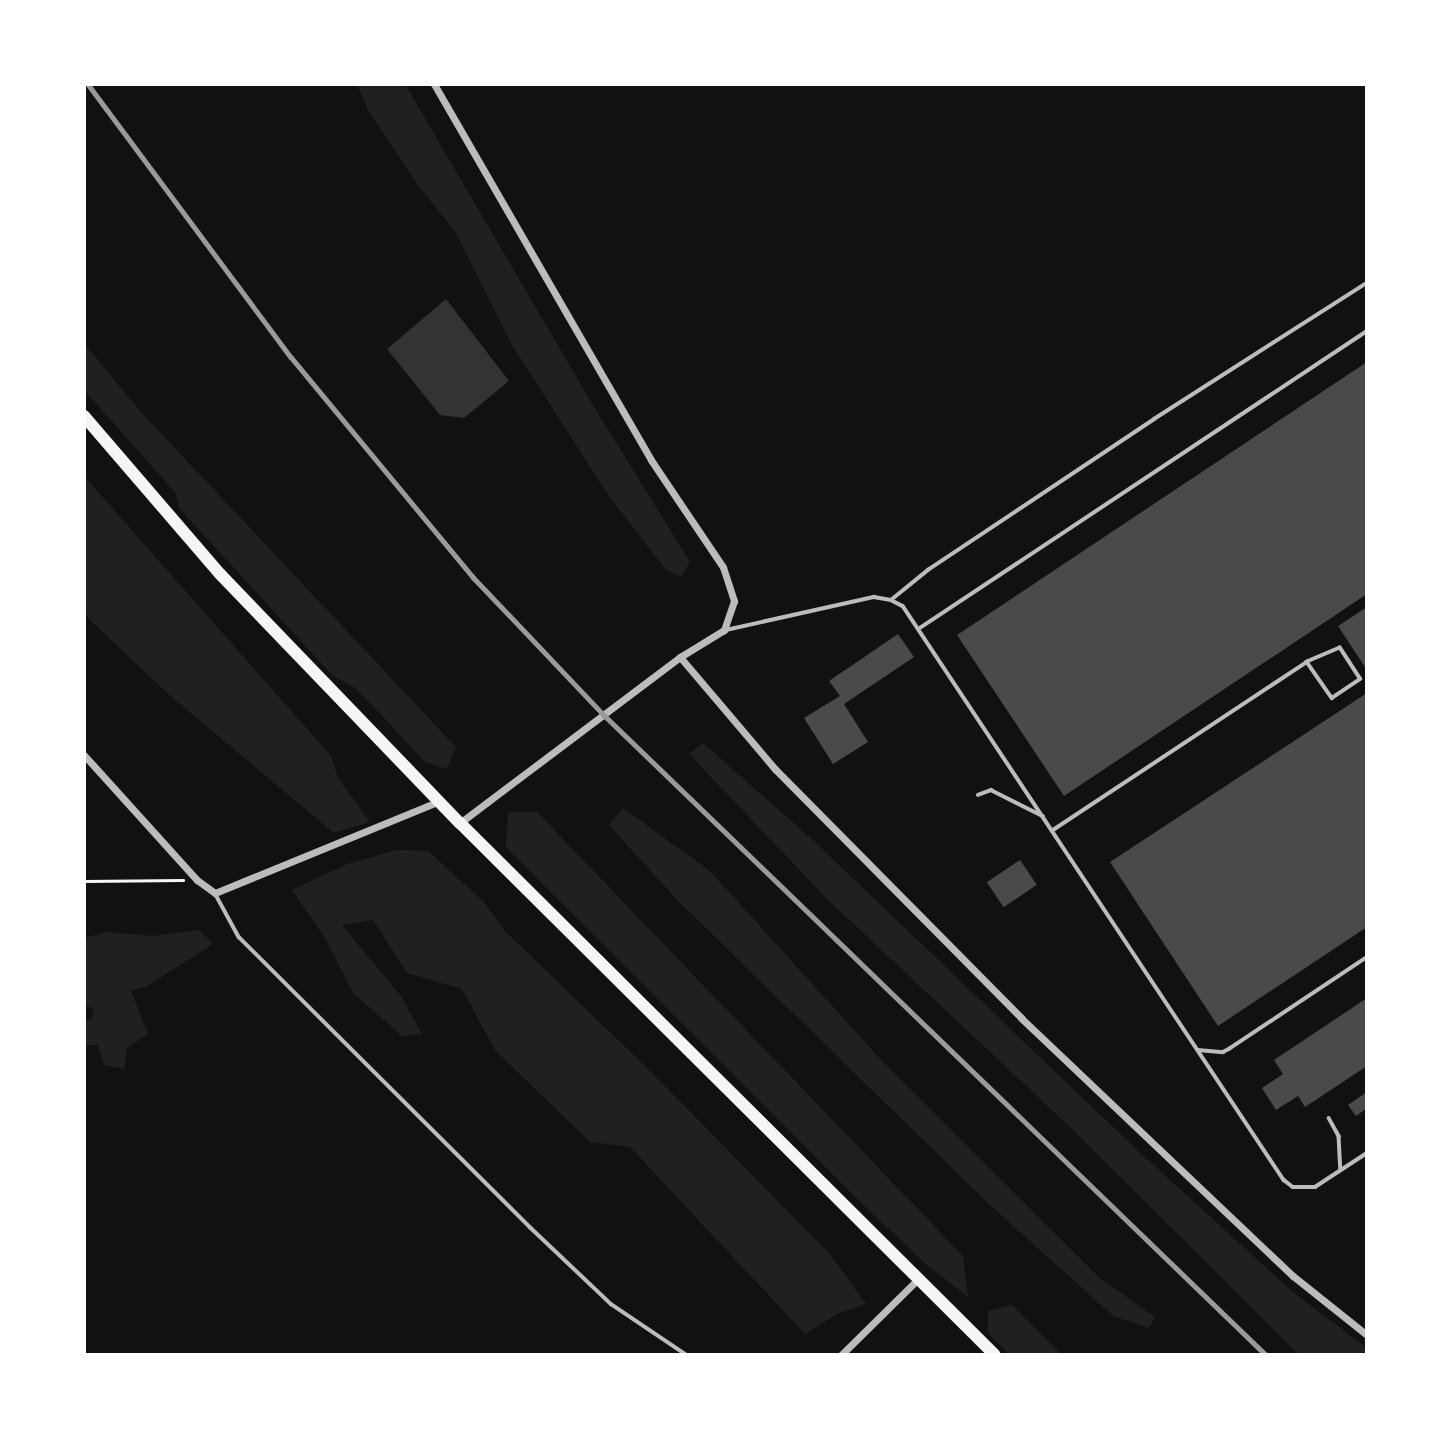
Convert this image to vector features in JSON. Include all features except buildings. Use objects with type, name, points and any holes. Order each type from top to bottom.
[{"type":"main road","points":[[84,416],[220,574],[460,823],[995,1355]]},
{"type":"street","points":[[434,84],[651,460],[723,567],[734,601],[724,630],[680,657],[460,823]]},
{"type":"street","points":[[680,657],[776,770],[1021,1017],[1293,1276],[1367,1335]]},
{"type":"street","points":[[84,755],[197,880],[215,893],[439,801]]},
{"type":"street","points":[[841,1355],[919,1279]]},
{"type":"lane","points":[[891,600],[928,570],[1154,419],[1367,283]]},
{"type":"lane","points":[[919,628],[1367,331]]},
{"type":"lane","points":[[724,630],[874,597],[891,600],[903,606],[1284,1180],[1293,1187],[1315,1187],[1367,1153]]},
{"type":"lane","points":[[1053,830],[1307,662],[1340,648],[1360,678],[1332,698],[1307,662]]},
{"type":"lane","points":[[978,795],[991,790],[1044,817]]},
{"type":"lane","points":[[215,893],[240,937],[530,1227],[611,1304],[687,1355]]},
{"type":"lane","points":[[1198,1050],[1223,1052],[1229,1049],[1367,957]]},
{"type":"lane","points":[[1329,1118],[1339,1136],[1341,1170]]},
{"type":"path","points":[[84,881],[197,880]]},
{"type":"shaded area","points":[[357,84],[405,84],[591,402],[690,562],[681,577],[666,570],[608,495],[512,345],[456,233],[418,185],[368,110]]},
{"type":"shaded area","points":[[446,299],[509,381],[464,418],[440,415],[387,349]]},
{"type":"shaded area","points":[[84,343],[140,411],[456,747],[447,769],[425,762],[357,689],[332,675],[179,508],[175,492],[84,390]]},
{"type":"shaded area","points":[[84,476],[331,756],[338,778],[370,822],[334,833],[167,693],[89,619],[84,609]]},
{"type":"shaded area","points":[[703,743],[815,842],[1137,1150],[1294,1293],[1367,1348],[1367,1355],[1299,1355],[1070,1127],[827,899],[689,754]]},
{"type":"shaded area","points":[[623,808],[710,871],[883,1062],[1101,1279],[1155,1317],[1149,1328],[1113,1316],[990,1205],[678,901],[609,825]]},
{"type":"shaded area","points":[[508,812],[537,812],[963,1256],[968,1297],[928,1266],[854,1196],[506,847]]},
{"type":"shaded area","points":[[397,850],[428,851],[483,901],[504,930],[648,1069],[830,1254],[866,1304],[837,1314],[805,1334],[630,1147],[590,1142],[495,1050],[462,989],[407,973],[373,920],[342,925],[401,996],[422,1034],[402,1036],[353,993],[325,938],[292,890],[347,864]]},
{"type":"shaded area","points":[[199,930],[213,944],[146,987],[131,991],[148,1034],[127,1048],[124,1069],[104,1065],[98,1045],[84,1045],[84,1021],[92,1019],[93,1009],[84,1004],[84,938],[107,932],[153,936]]},
{"type":"shaded area","points":[[1012,1305],[1063,1355],[1010,1355],[988,1333],[988,1311]]},
{"type":"railway","points":[[88,84],[291,357],[473,577],[604,715],[1266,1355]]}]
